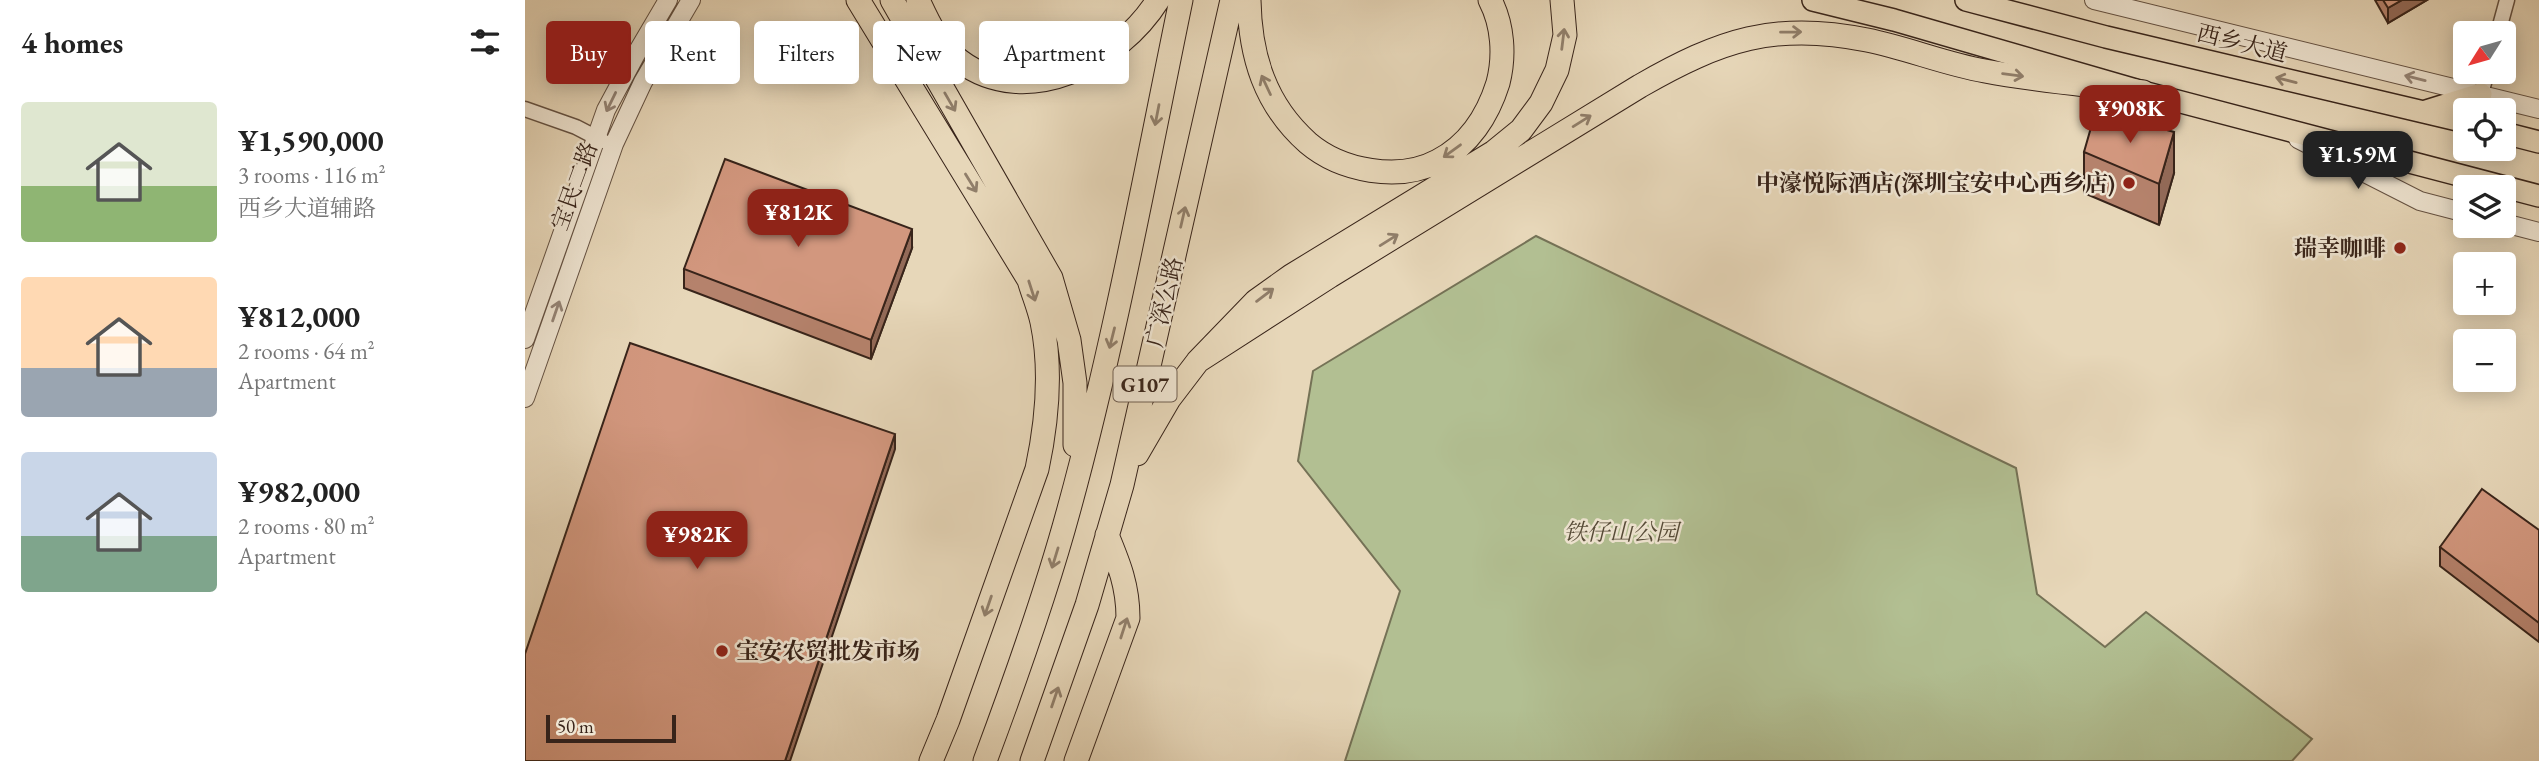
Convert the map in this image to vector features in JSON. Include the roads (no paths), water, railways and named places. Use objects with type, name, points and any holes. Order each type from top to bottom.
[{"type":"highway","points":[[858,0],[1028,280],[1042,323],[1046,364],[1046,428],[1037,469],[931,761]]},
{"type":"highway","points":[[892,0],[1051,278],[1069,340],[1076,383],[1077,432],[1069,510]]},
{"type":"highway","points":[[918,0],[933,32],[959,61],[983,74],[1013,82],[1040,81],[1068,74],[1092,63],[1135,29],[1159,0]]},
{"type":"highway","name":"广深公路","points":[[985,761],[1041,603],[1069,510],[1117,318],[1181,0]]},
{"type":"highway","name":"广深公路","points":[[1032,761],[1087,604],[1122,485],[1231,0]]},
{"type":"highway","points":[[1249,0],[1249,33],[1258,68],[1270,95],[1289,123],[1309,144],[1332,159],[1360,168],[1386,172],[1437,162],[1460,146],[1479,126],[1493,98],[1501,70],[1502,38],[1490,0]]},
{"type":"highway","points":[[1122,485],[1149,431],[1169,399],[1198,361],[1256,301],[1290,276],[1494,152],[1521,130],[1557,70],[1565,35],[1562,0]]},
{"type":"highway","points":[[1198,361],[1330,276],[1640,86],[1682,62],[1724,44],[1772,33],[1816,32],[1868,40],[1984,71],[2143,92]]},
{"type":"highway","points":[[1076,761],[1128,618],[1128,594],[1122,570],[1107,535]]},
{"type":"main road","points":[[1813,0],[1894,20],[2143,92],[2539,196]]},
{"type":"main road","name":"西乡大道","points":[[1966,0],[2106,37],[2453,119]]},
{"type":"main road","points":[[2424,111],[2481,94]]},
{"type":"main road","points":[[2516,136],[2539,142]]},
{"type":"street","name":"宝民二路","points":[[525,339],[595,138],[635,56],[668,0]]},
{"type":"street","name":"宝民二路","points":[[525,398],[614,144],[643,82],[691,0]]},
{"type":"street","points":[[2094,0],[2539,109]]},
{"type":"street","points":[[2501,21],[2507,0]]},
{"type":"street","points":[[2481,94],[2484,84]]},
{"type":"street","points":[[525,109],[614,144]]},
{"type":"street","points":[[2267,123],[2420,201],[2453,210]]},
{"type":"street","points":[[2516,226],[2539,232]]},
{"type":"place","name":"中濠悦际酒店(深圳宝安中心西乡店)","points":[[2129,183]]},
{"type":"place","name":"瑞幸咖啡","points":[[2400,248]]},
{"type":"place","name":"宝安农贸批发市场","points":[[722,651]]},
{"type":"park label","name":"铁仔山公园","points":[[1621,532]]}]
